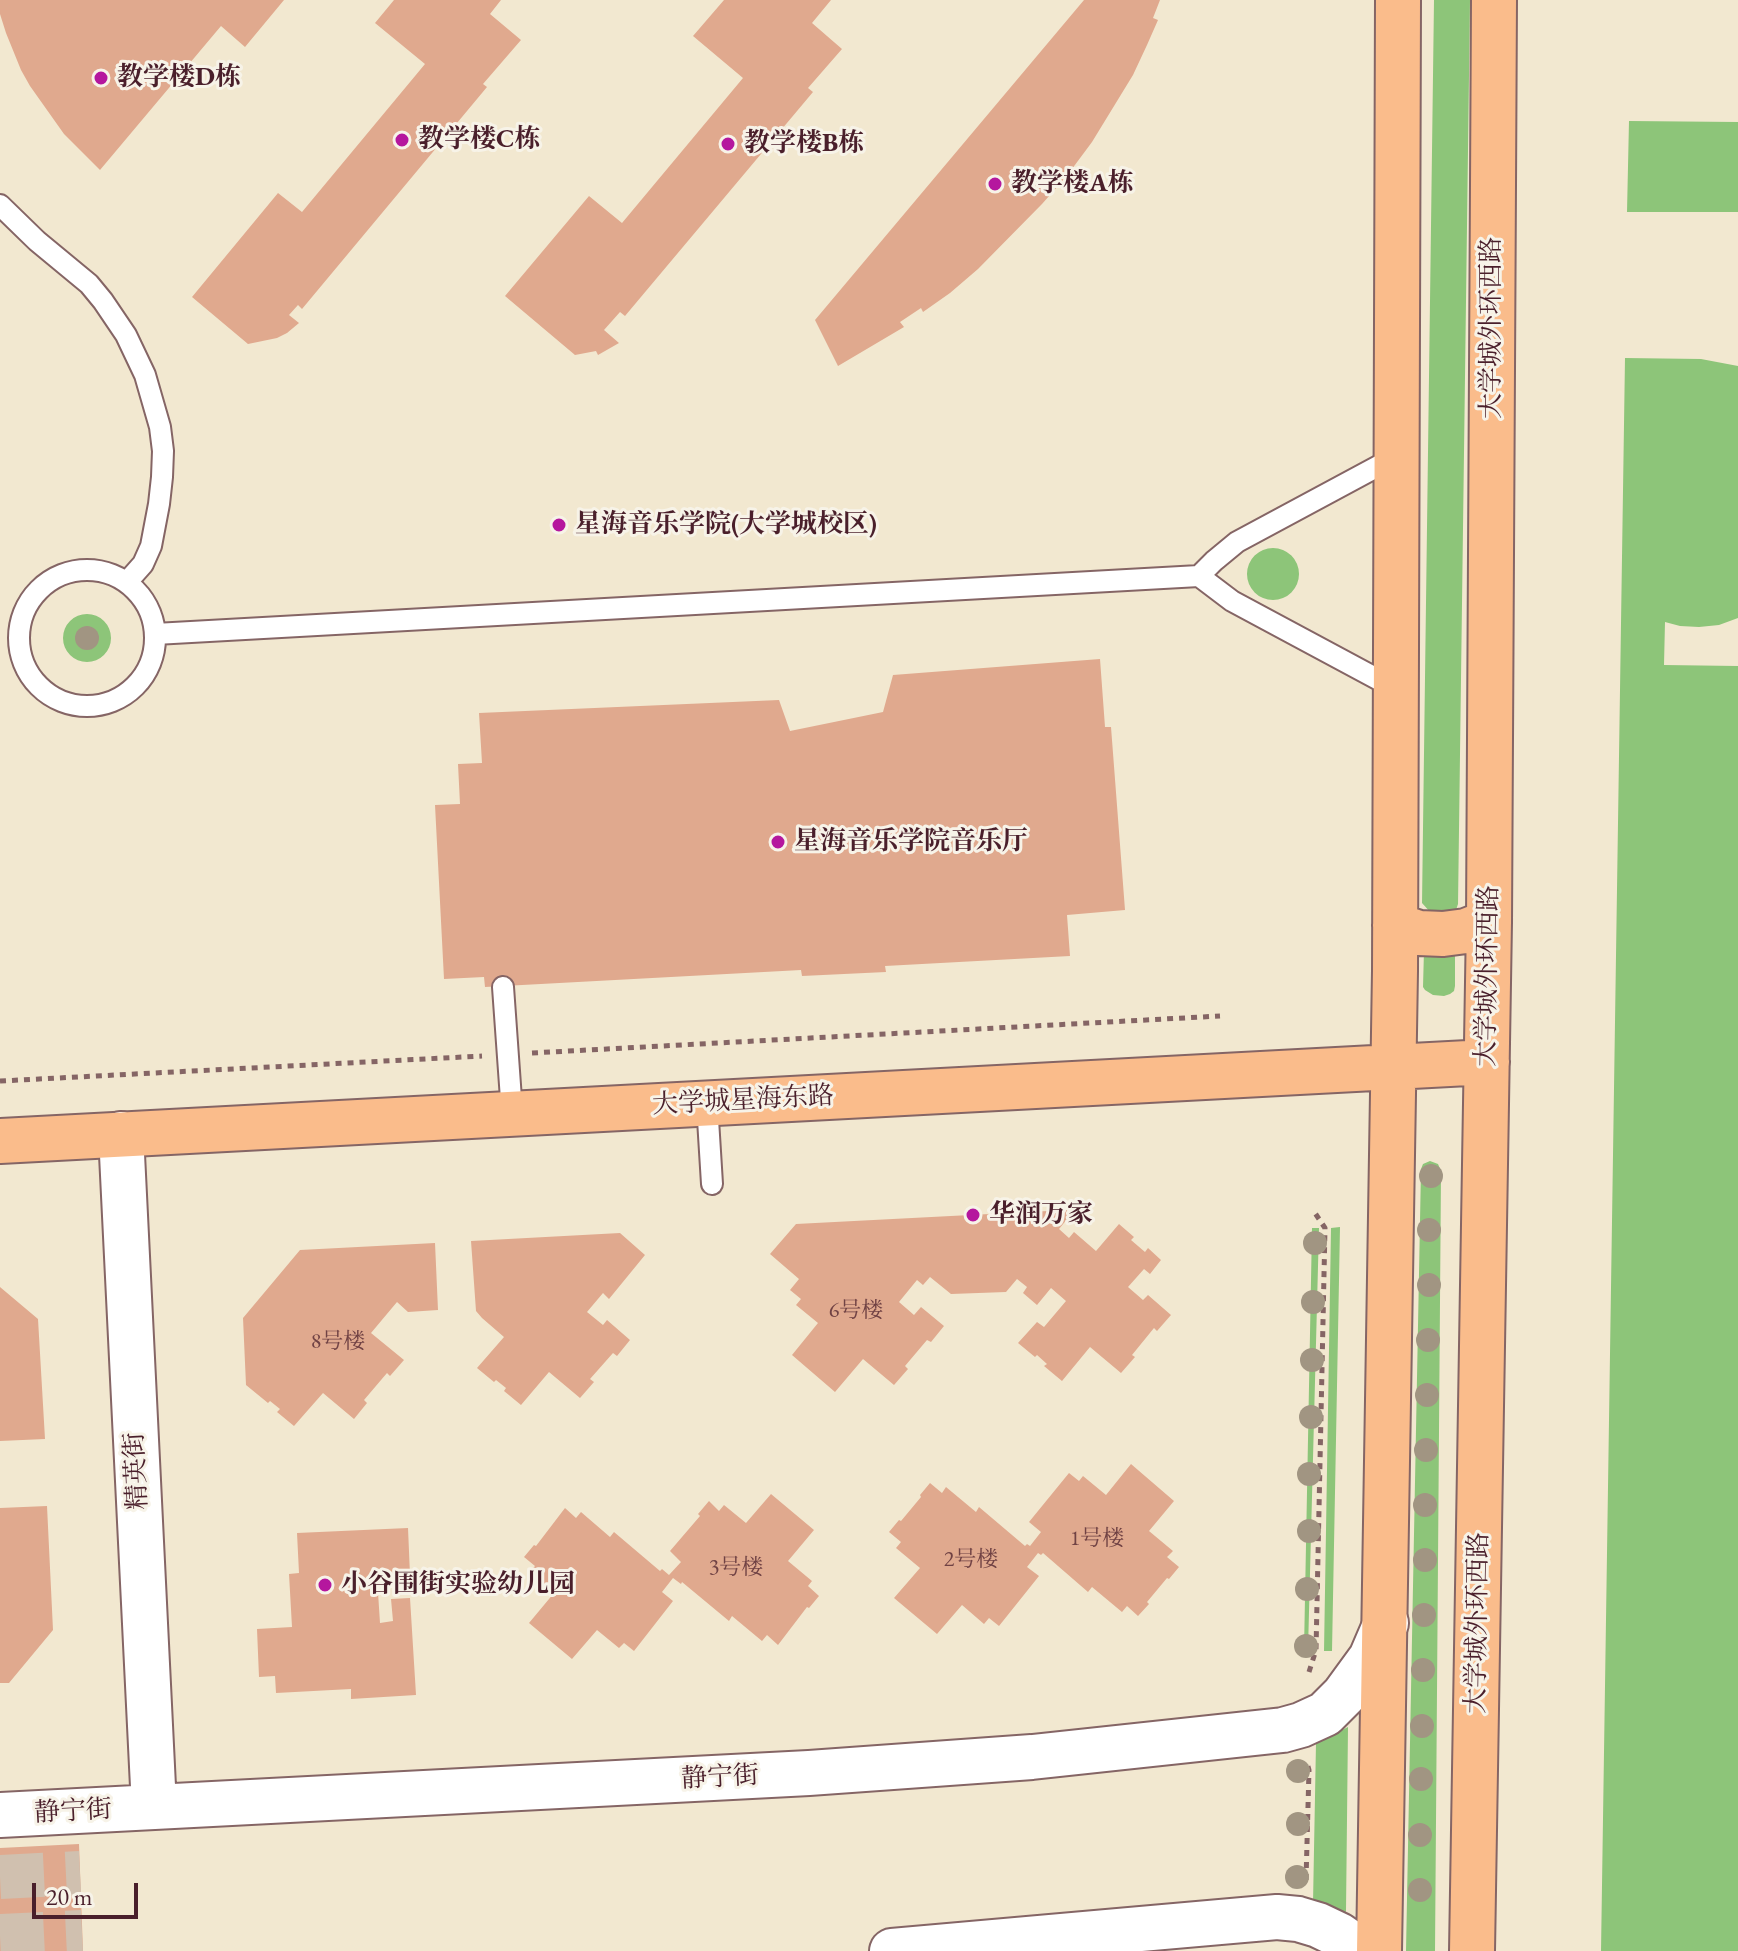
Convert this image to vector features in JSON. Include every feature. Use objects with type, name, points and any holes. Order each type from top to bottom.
[{"type":"main road","points":[[1379,1951],[1394,1067],[1398,0]]},
{"type":"main road","name":"大学城外环西路","points":[[1472,1951],[1489,922],[1494,0]]},
{"type":"main road","points":[[1395,925],[1419,933],[1443,934],[1466,931],[1489,922]]},
{"type":"main road","name":"大学城星海东路","points":[[0,1141],[1487,1062]]},
{"type":"street","name":"精英街","points":[[121,1134],[154,1807]]},
{"type":"street","name":"静宁街","points":[[0,1815],[809,1773],[1032,1757],[1283,1730],[1325,1714],[1344,1695],[1371,1658],[1386,1623]]},
{"type":"street","points":[[892,1951],[1277,1917],[1318,1925],[1362,1951]]},
{"type":"lane","points":[[0,205],[89,284],[126,335],[145,375],[160,427],[162,477],[151,546],[143,564],[127,582]]},
{"type":"lane","points":[[1199,576],[1237,542],[1397,456]]},
{"type":"lane","points":[[84,569],[114,575],[139,592],[153,619],[155,634],[155,649],[143,678],[120,698],[90,706],[61,701],[48,693],[36,683],[9,642],[32,598],[42,587],[55,577],[84,569]]},
{"type":"lane","points":[[155,634],[1199,576],[1232,601],[1396,689]]},
{"type":"lane","points":[[503,987],[512,1113]]},
{"type":"lane","points":[[707,1103],[712,1184]]},
{"type":"path","points":[[525,1053],[1220,1016]]},
{"type":"path","points":[[0,1081],[490,1055]]},
{"type":"path","points":[[1308,1673],[1316,1650],[1325,1228],[1313,1210]]},
{"type":"path","points":[[1303,1889],[1307,1877],[1309,1770],[1305,1758]]},
{"type":"green space","points":[[1434,0],[1470,0],[1458,904],[1451,913],[1431,913],[1422,903]]},
{"type":"green space","points":[[1629,121],[1738,122],[1738,212],[1627,212]]},
{"type":"green space","points":[[1625,358],[1701,359],[1738,366],[1738,618],[1719,625],[1699,627],[1665,622],[1664,665],[1738,666],[1738,1951],[1601,1951]]},
{"type":"green space","points":[[1273,548],[1292,555],[1299,574],[1292,593],[1273,600],[1254,593],[1247,574],[1254,555]]},
{"type":"green space","points":[[87,614],[104,621],[111,638],[104,655],[87,662],[70,655],[63,638],[70,621]]},
{"type":"green space","points":[[1424,950],[1455,950],[1455,986],[1450,994],[1433,995],[1423,987]]},
{"type":"green space","points":[[1430,1161],[1438,1164],[1441,1171],[1435,1951],[1406,1951],[1421,1169],[1423,1164]]},
{"type":"green space","points":[[1340,1227],[1332,1651],[1324,1651],[1331,1228]]},
{"type":"green space","points":[[1312,1228],[1319,1228],[1308,1650],[1304,1650]]},
{"type":"green space","points":[[1348,1727],[1344,1915],[1313,1903],[1316,1743]]},
{"type":"building","name":"教学楼D栋","points":[[0,0],[284,0],[245,47],[221,26],[100,170],[64,134],[30,86],[6,33],[0,14]]},
{"type":"building","name":"教学楼C栋","points":[[394,0],[501,0],[490,14],[521,40],[483,84],[487,87],[302,309],[298,305],[289,315],[299,323],[277,338],[248,344],[192,297],[278,193],[302,212],[425,64],[375,23]]},
{"type":"building","name":"教学楼B栋","points":[[724,0],[831,0],[812,23],[842,49],[808,88],[813,92],[625,316],[620,312],[604,330],[619,343],[598,355],[596,351],[575,355],[505,296],[589,196],[622,223],[743,78],[693,36]]},
{"type":"building","name":"教学楼A栋","points":[[1084,0],[1160,0],[1153,18],[1158,20],[1133,75],[1092,142],[1042,204],[978,269],[923,312],[921,308],[900,322],[904,327],[838,366],[815,320]]},
{"type":"building","name":"星海音乐学院音乐厅","points":[[1100,659],[1105,727],[1111,727],[1125,910],[1067,915],[1070,956],[885,966],[886,972],[802,976],[801,970],[485,987],[484,977],[444,979],[435,805],[460,804],[458,764],[482,763],[479,713],[779,700],[790,731],[883,712],[893,675]]},
{"type":"building","points":[[1067,1210],[1068,1218],[1059,1229],[1069,1238],[1074,1232],[1096,1251],[1119,1224],[1145,1252],[1148,1248],[1161,1260],[1150,1274],[1144,1269],[1128,1287],[1143,1300],[1148,1295],[1171,1315],[1157,1331],[1154,1328],[1121,1373],[1090,1347],[1062,1381],[1044,1366],[1047,1364],[1037,1355],[1035,1357],[1018,1343],[1037,1322],[1044,1327],[1066,1301],[1051,1288],[1037,1305],[1023,1293],[1027,1287],[1017,1279],[1006,1292],[951,1294],[930,1277],[923,1285],[917,1280],[899,1302],[914,1315],[921,1307],[944,1326],[931,1342],[927,1340],[894,1385],[863,1359],[835,1392],[792,1355],[818,1323],[796,1305],[801,1299],[790,1290],[799,1279],[770,1254],[796,1224]]},
{"type":"building","points":[[620,1233],[645,1255],[609,1299],[603,1293],[587,1312],[603,1325],[607,1320],[630,1340],[617,1356],[613,1353],[590,1379],[594,1382],[580,1398],[549,1372],[521,1405],[504,1391],[506,1388],[477,1368],[504,1337],[476,1311],[471,1241]]},
{"type":"building","points":[[435,1243],[438,1310],[408,1312],[397,1302],[371,1333],[404,1360],[390,1376],[387,1373],[364,1400],[367,1403],[354,1419],[323,1393],[294,1426],[277,1412],[280,1409],[246,1385],[243,1318],[300,1250]]},
{"type":"building","points":[[0,1287],[38,1319],[45,1439],[0,1441]]},
{"type":"building","points":[[1131,1464],[1174,1501],[1149,1531],[1173,1551],[1167,1557],[1179,1567],[1138,1616],[1127,1606],[1122,1612],[1092,1587],[1088,1592],[1043,1553],[1038,1553],[1027,1567],[1039,1576],[999,1626],[989,1618],[984,1624],[962,1605],[937,1634],[894,1598],[920,1568],[896,1548],[901,1542],[889,1532],[930,1483],[942,1493],[946,1487],[976,1512],[979,1507],[1025,1546],[1030,1546],[1041,1532],[1029,1522],[1069,1473],[1079,1481],[1083,1476],[1106,1495]]},
{"type":"building","points":[[771,1494],[814,1530],[788,1561],[812,1581],[808,1586],[819,1596],[778,1645],[767,1635],[762,1641],[732,1616],[729,1621],[673,1578],[662,1592],[673,1601],[634,1651],[624,1643],[619,1648],[597,1630],[572,1659],[529,1623],[554,1593],[530,1572],[535,1566],[524,1557],[565,1508],[576,1518],[581,1512],[610,1537],[614,1532],[669,1575],[681,1562],[670,1551],[709,1501],[719,1511],[724,1505],[746,1523]]},
{"type":"building","points":[[47,1506],[53,1630],[9,1683],[0,1683],[0,1508]]},
{"type":"building","points":[[408,1528],[410,1575],[377,1577],[380,1623],[393,1621],[391,1599],[410,1598],[416,1695],[351,1699],[351,1689],[276,1693],[275,1676],[259,1677],[257,1629],[292,1627],[289,1574],[299,1573],[297,1533]]},
{"type":"building","points":[[79,1844],[83,1951],[0,1951],[0,1848]]},
{"type":"tunnel","points":[[0,1877],[80,1873]]},
{"type":"tunnel","points":[[0,1936],[82,1932]]},
{"type":"place","name":"教学楼D栋","points":[[101,78]]},
{"type":"place","name":"教学楼C栋","points":[[402,140]]},
{"type":"place","name":"教学楼B栋","points":[[728,144]]},
{"type":"place","name":"教学楼A栋","points":[[995,184]]},
{"type":"place","name":"星海音乐学院(大学城校区)","points":[[559,525]]},
{"type":"place","name":"星海音乐学院音乐厅","points":[[778,842]]},
{"type":"place","name":"华润万家","points":[[973,1215]]},
{"type":"place","name":"小谷围街实验幼儿园","points":[[325,1585]]}]
